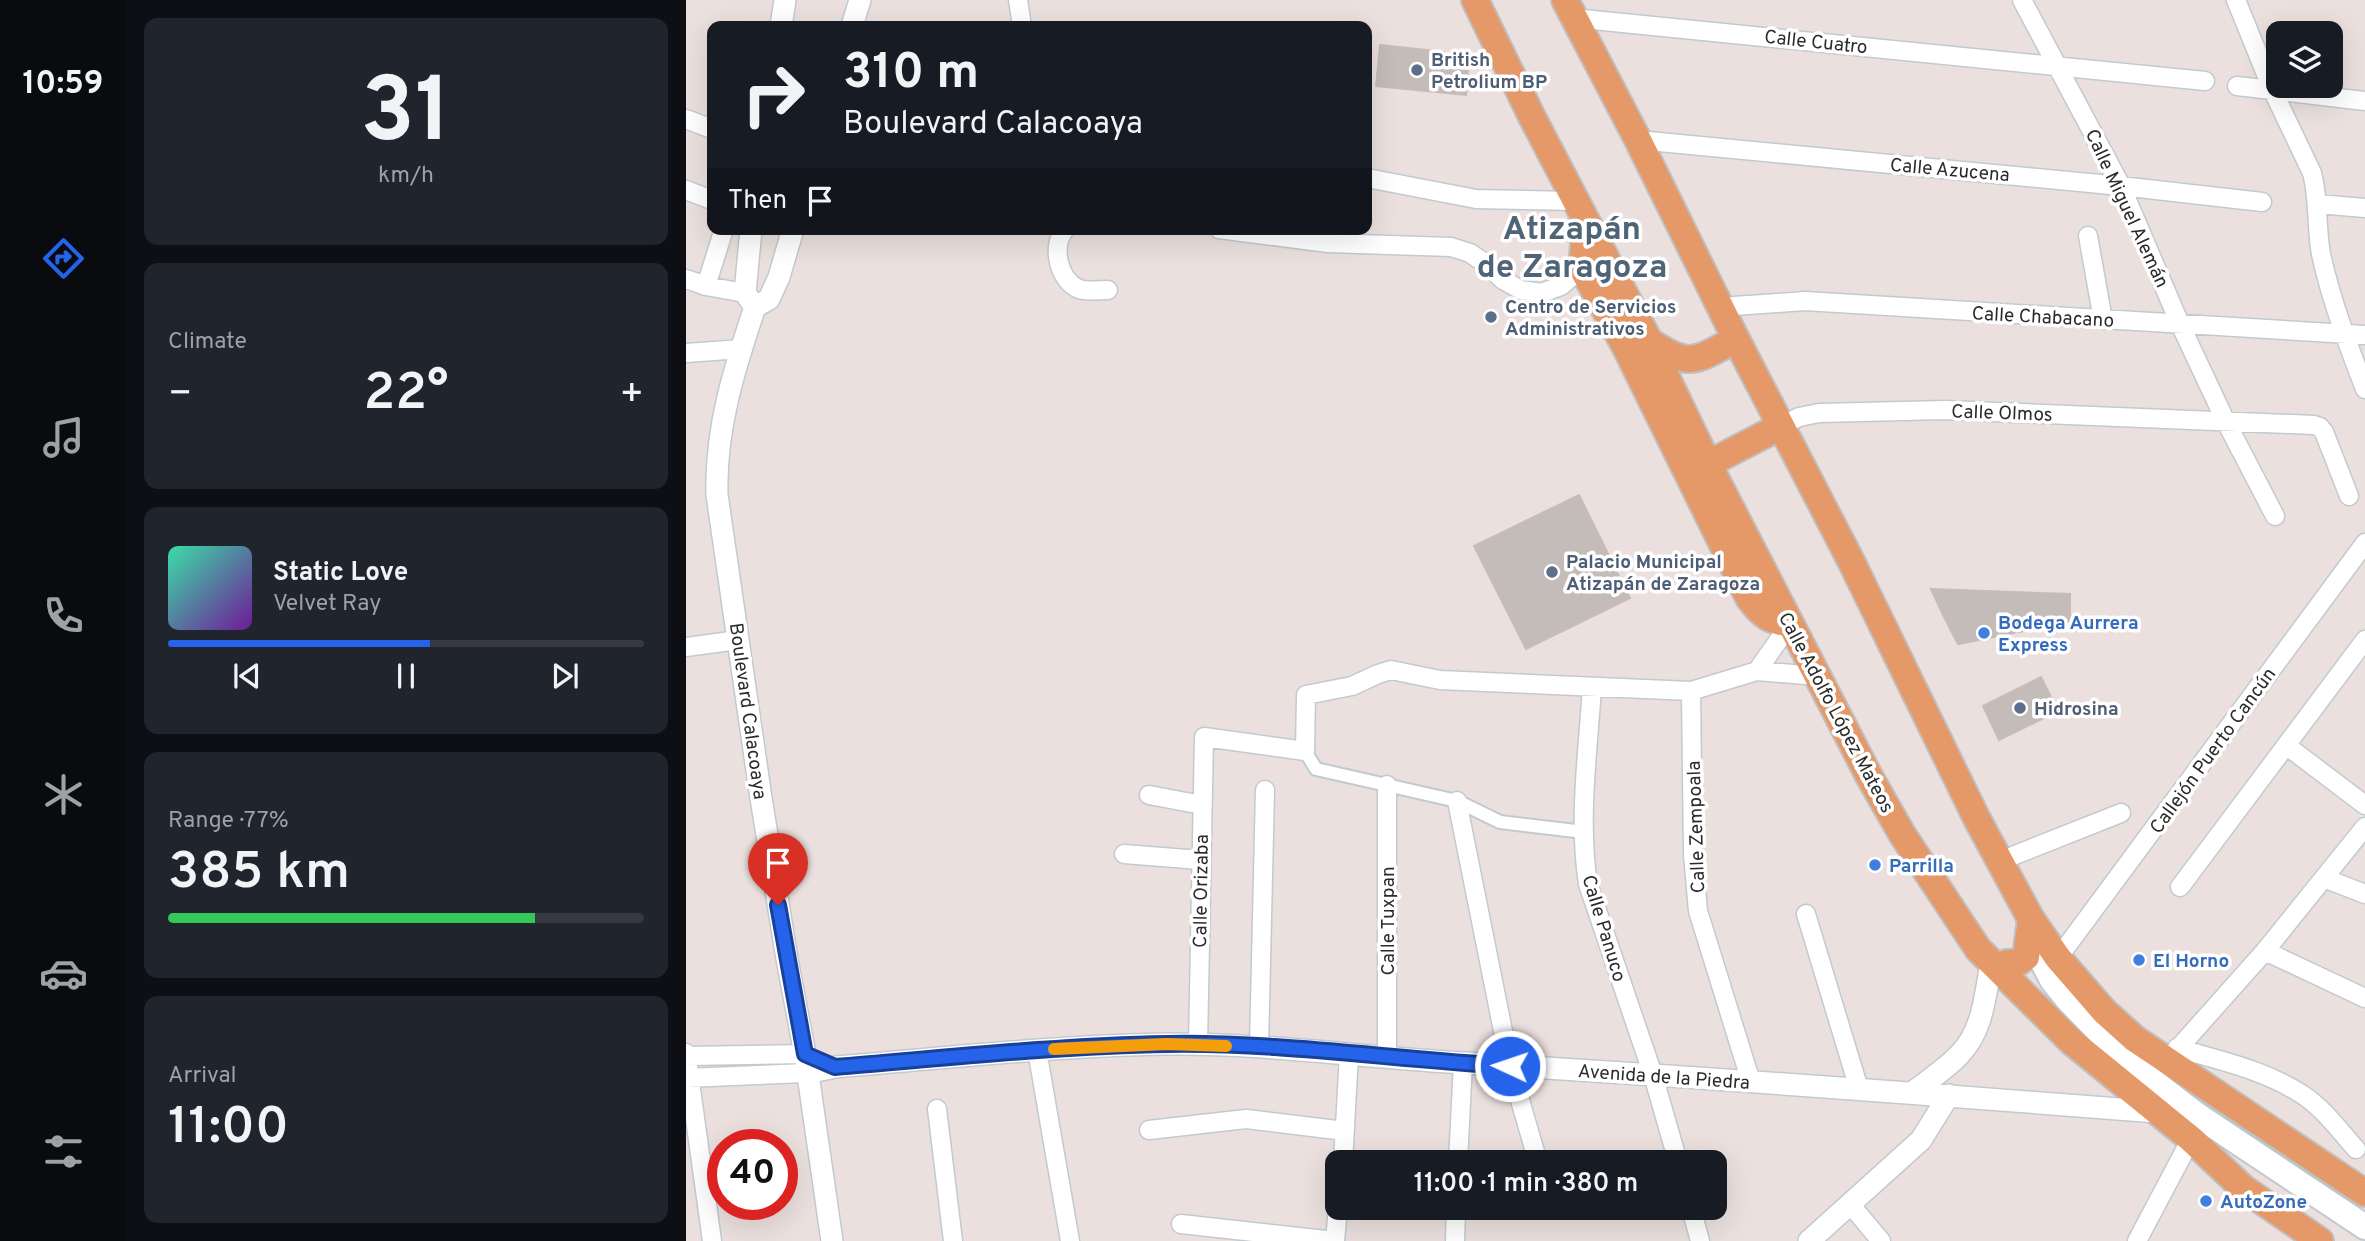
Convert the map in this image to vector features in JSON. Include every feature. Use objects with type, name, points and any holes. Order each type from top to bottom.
[{"type":"main road","points":[[1475,1],[1532,117],[1619,282],[1637,344],[1749,598],[1758,611],[1771,621],[1790,624]]},
{"type":"main road","points":[[1569,9],[1638,140],[1736,340],[1850,559],[2031,919],[2059,958],[2104,1011],[2136,1039],[2173,1054],[2333,1173],[2365,1193]]},
{"type":"main road","points":[[1581,212],[1582,268],[1637,344],[1681,360],[1693,360],[1736,340]]},
{"type":"main road","name":"Calle Adolfo López Mateos","points":[[1637,344],[1708,464],[1816,676],[1902,834],[1992,959],[2072,1042],[2191,1139],[2243,1188],[2320,1241]]},
{"type":"main road","points":[[1708,464],[1782,426]]},
{"type":"main road","points":[[1992,959],[2017,963],[2026,957],[2031,919]]},
{"type":"main road","points":[[2031,919],[2039,955],[2052,980],[2127,1060],[2197,1115],[2365,1227]]},
{"type":"main road","points":[[2191,1139],[2274,1180],[2362,1241]]},
{"type":"street","points":[[782,21],[785,0]]},
{"type":"street","points":[[854,21],[860,0]]},
{"type":"street","points":[[1018,0],[1021,21]]},
{"type":"street","name":"Calle Miguel Alemán","points":[[2022,0],[2121,186],[2180,324],[2225,420],[2275,516]]},
{"type":"street","points":[[2236,0],[2266,74]]},
{"type":"street","name":"Calle Cuatro","points":[[1569,9],[2205,81]]},
{"type":"street","points":[[2236,86],[2266,90]]},
{"type":"street","points":[[2276,98],[2312,173],[2318,204],[2322,258],[2344,334],[2365,389]]},
{"type":"street","points":[[2337,98],[2365,101]]},
{"type":"street","points":[[686,119],[707,127]]},
{"type":"street","name":"Calle Azucena","points":[[1638,140],[2262,202]]},
{"type":"street","points":[[1372,179],[1476,199],[1581,212]]},
{"type":"street","points":[[686,190],[707,198]]},
{"type":"street","points":[[2318,204],[2365,208]]},
{"type":"street","points":[[706,286],[722,235]]},
{"type":"street","name":"Boulevard Calacoaya","points":[[751,235],[750,300],[741,349],[719,435],[717,495],[832,1241]]},
{"type":"street","name":"Boulevard Calacoaya","points":[[750,300],[769,299],[779,277],[791,235]]},
{"type":"street","points":[[1060,235],[1057,251],[1068,281],[1078,288],[1090,291],[1108,290]]},
{"type":"street","points":[[1266,235],[1328,243],[1451,247],[1469,253],[1503,280],[1521,290],[1541,293],[1561,286],[1582,268]]},
{"type":"street","points":[[2088,236],[2103,320]]},
{"type":"street","points":[[686,279],[750,300]]},
{"type":"street","name":"Calle Chabacano","points":[[1720,307],[1805,301],[2365,335]]},
{"type":"street","points":[[686,353],[741,349]]},
{"type":"street","name":"Calle Olmos","points":[[1782,426],[1799,417],[1819,412],[1945,410],[2225,420],[2320,427],[2348,496]]},
{"type":"street","name":"Callejón Puerto Cancún","points":[[2059,958],[2365,543]]},
{"type":"street","points":[[1757,671],[1790,624]]},
{"type":"street","points":[[686,647],[738,640]]},
{"type":"street","points":[[2180,887],[2365,640]]},
{"type":"street","points":[[1584,832],[1500,822],[1457,802],[1316,769],[1305,751],[1306,695],[1352,686],[1391,670],[1440,680],[1691,691],[1757,671],[1816,676]]},
{"type":"street","name":"Calle Panuco","points":[[1592,687],[1584,832],[1588,884],[1653,1076],[1675,1150]]},
{"type":"street","name":"Calle Zempoala","points":[[1691,691],[1693,855],[1698,911],[1751,1082]]},
{"type":"street","name":"Calle Orizaba","points":[[1198,1045],[1204,737],[1305,751]]},
{"type":"street","points":[[2287,746],[2365,805]]},
{"type":"street","name":"Calle Tuxpan","points":[[1387,785],[1387,1057]]},
{"type":"street","points":[[1259,1047],[1265,790]]},
{"type":"street","points":[[1149,795],[1202,805]]},
{"type":"street","points":[[1457,802],[1510,1066],[1534,1150]]},
{"type":"street","points":[[2000,861],[2121,813]]},
{"type":"street","points":[[2173,1054],[2265,951],[2365,827]]},
{"type":"street","points":[[1124,854],[1200,860]]},
{"type":"street","points":[[2323,878],[2365,894]]},
{"type":"street","points":[[1806,914],[1858,1089]]},
{"type":"street","points":[[2265,951],[2365,998]]},
{"type":"street","points":[[1912,1093],[1960,1055],[1974,1034],[1982,1013],[1992,959]]},
{"type":"street","name":"Avenida de la Piedra","points":[[806,1063],[835,1067],[1037,1050],[1198,1045],[1259,1047],[2157,1112]]},
{"type":"street","points":[[1037,1050],[1070,1241]]},
{"type":"street","points":[[1343,1150],[1349,1054]]},
{"type":"street","points":[[2173,1054],[2240,1065],[2305,1097],[2361,1146],[2333,1173]]},
{"type":"street","points":[[712,1241],[686,1055],[806,1063]]},
{"type":"street","points":[[688,1078],[806,1063]]},
{"type":"street","points":[[1459,1150],[1463,1063]]},
{"type":"street","points":[[1819,1237],[1850,1204],[1921,1140],[1949,1096]]},
{"type":"street","points":[[937,1109],[953,1241]]},
{"type":"street","points":[[1149,1130],[1247,1119],[1345,1131]]},
{"type":"street","points":[[2137,1241],[2191,1139]]},
{"type":"street","points":[[1850,1204],[1881,1241]]},
{"type":"street","points":[[1181,1224],[1335,1241],[1337,1220]]},
{"type":"street","points":[[1455,1241],[1456,1220]]},
{"type":"street","points":[[1694,1220],[1700,1241]]},
{"type":"building","name":"British Petrolium BP","points":[[1380,45],[1444,52],[1443,69],[1468,71],[1466,95],[1376,86]]},
{"type":"building","name":"Palacio Municipal Atizapán de Zaragoza","points":[[1579,495],[1630,598],[1526,649],[1474,546]]},
{"type":"building","points":[[1931,589],[2070,594],[2070,622],[1945,619]]},
{"type":"building","name":"Bodega Aurrera Express","points":[[1945,619],[2070,622],[1958,644]]},
{"type":"building","name":"Hidrosina","points":[[2041,677],[2058,711],[1999,740],[1983,706]]},
{"type":"slow traffic","points":[[1054,1049],[1167,1044],[1226,1046]]},
{"type":"place","name":"British Petrolium BP","points":[[1417,70]]},
{"type":"place","name":"Centro de Servicios Administrativos","points":[[1491,317]]},
{"type":"place","name":"Palacio Municipal Atizapán de Zaragoza","points":[[1552,572]]},
{"type":"place","name":"Bodega Aurrera Express","points":[[1984,633]]},
{"type":"place","name":"Hidrosina","points":[[2020,708]]},
{"type":"place","name":"Parrilla","points":[[1875,865]]},
{"type":"place","name":"El Horno","points":[[2139,960]]},
{"type":"place","name":"AutoZone","points":[[2206,1201]]},
{"type":"district","name":"Atizapán de Zaragoza","points":[[1572,246]]},
{"type":"route","points":[[778,905],[805,1054],[835,1067],[1037,1050],[1167,1044],[1259,1047],[1510,1066]]}]
